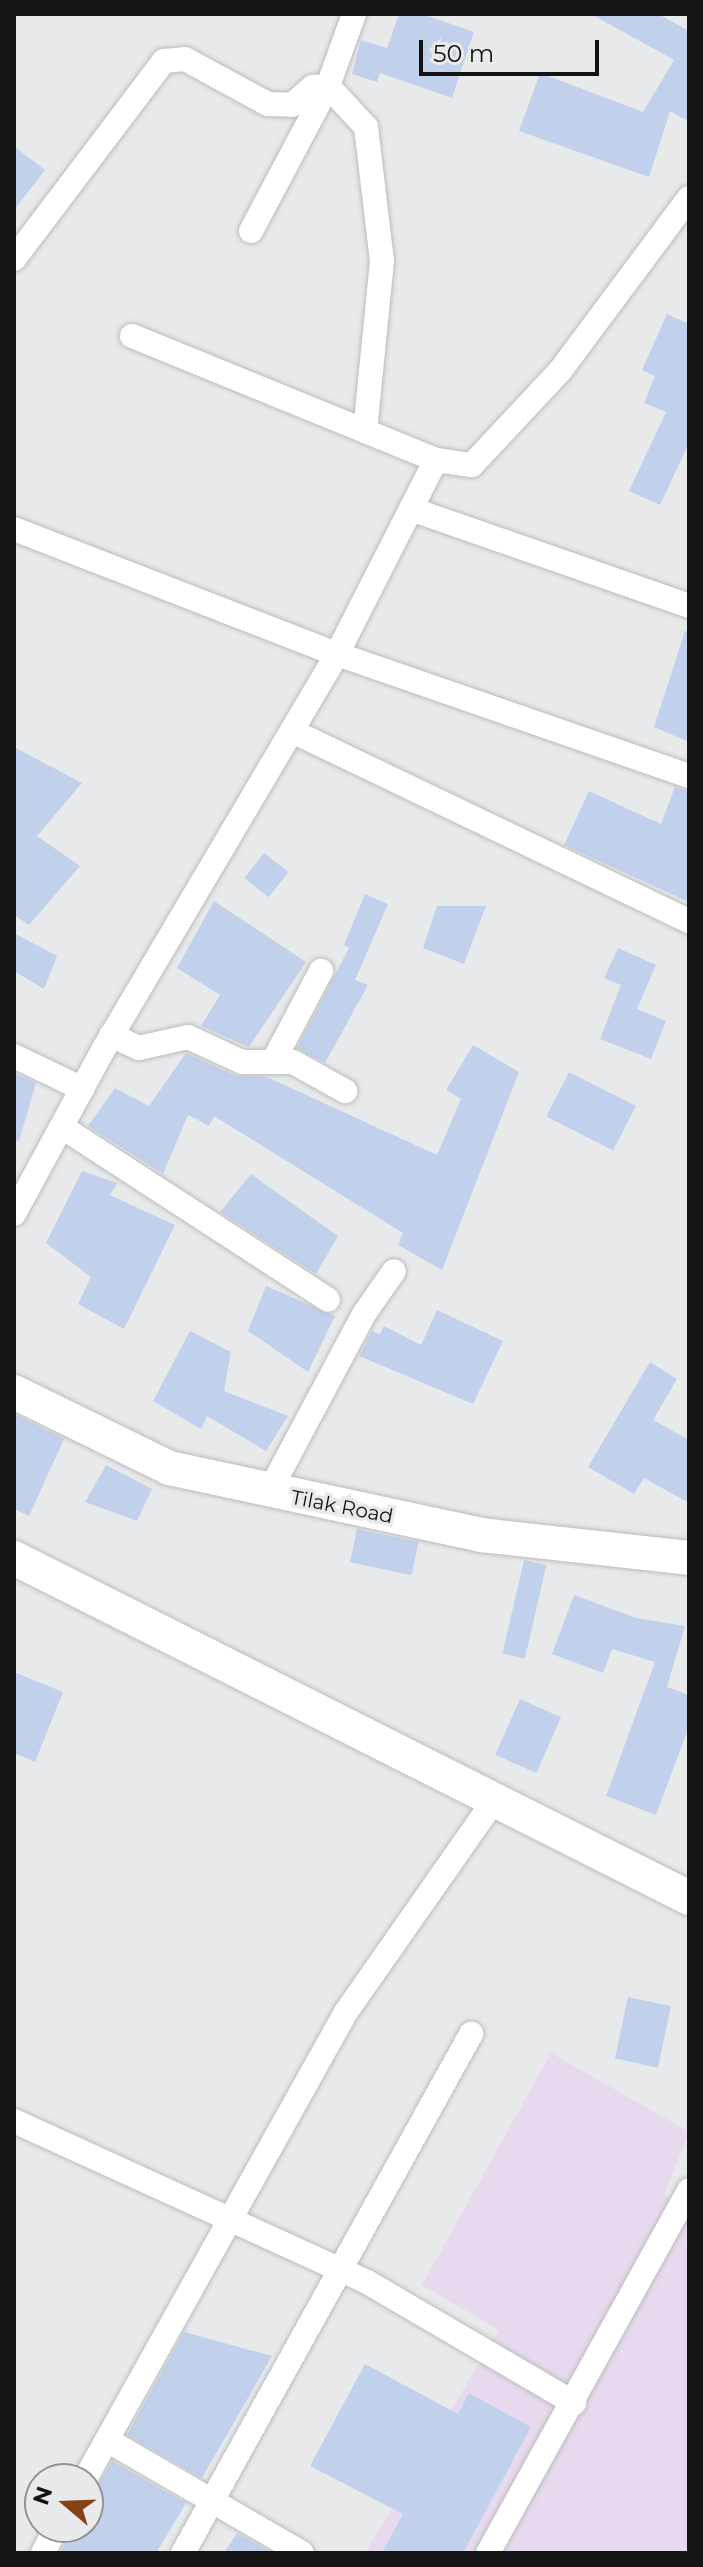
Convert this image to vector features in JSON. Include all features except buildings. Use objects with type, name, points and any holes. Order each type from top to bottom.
[{"type":"street","points":[[338,14],[343,43]]},
{"type":"street","points":[[251,231],[328,86],[354,14]]},
{"type":"street","points":[[14,259],[164,61],[185,59],[268,104],[292,105],[313,87],[328,86]]},
{"type":"street","points":[[328,86],[366,127],[381,246],[365,431]]},
{"type":"street","points":[[132,336],[436,460],[472,465],[560,371],[689,198]]},
{"type":"street","points":[[14,1214],[111,1035],[337,654],[436,460]]},
{"type":"street","points":[[411,509],[689,606]]},
{"type":"street","points":[[14,529],[337,654],[689,776]]},
{"type":"street","points":[[292,731],[689,921]]},
{"type":"street","points":[[274,1060],[321,971]]},
{"type":"street","points":[[111,1035],[139,1048],[188,1037],[242,1062],[293,1062],[345,1091]]},
{"type":"street","points":[[14,1056],[83,1089]]},
{"type":"street","points":[[62,1127],[328,1300]]},
{"type":"street","points":[[269,1492],[364,1314],[394,1271]]},
{"type":"street","name":"Tilak Road","points":[[14,1392],[169,1468],[269,1492],[481,1535],[689,1558]]},
{"type":"street","points":[[14,1558],[689,1898]]},
{"type":"street","points":[[94,2463],[232,2221],[346,2012],[495,1799]]},
{"type":"street","points":[[183,2553],[471,2034]]},
{"type":"street","points":[[14,2121],[341,2270],[574,2403]]},
{"type":"street","points":[[488,2553],[574,2403],[689,2190]]},
{"type":"street","points":[[107,2440],[302,2553]]},
{"type":"shaded area","points":[[551,2053],[689,2132],[664,2195],[689,2213],[689,2553],[365,2553],[499,2330],[422,2285]]}]
